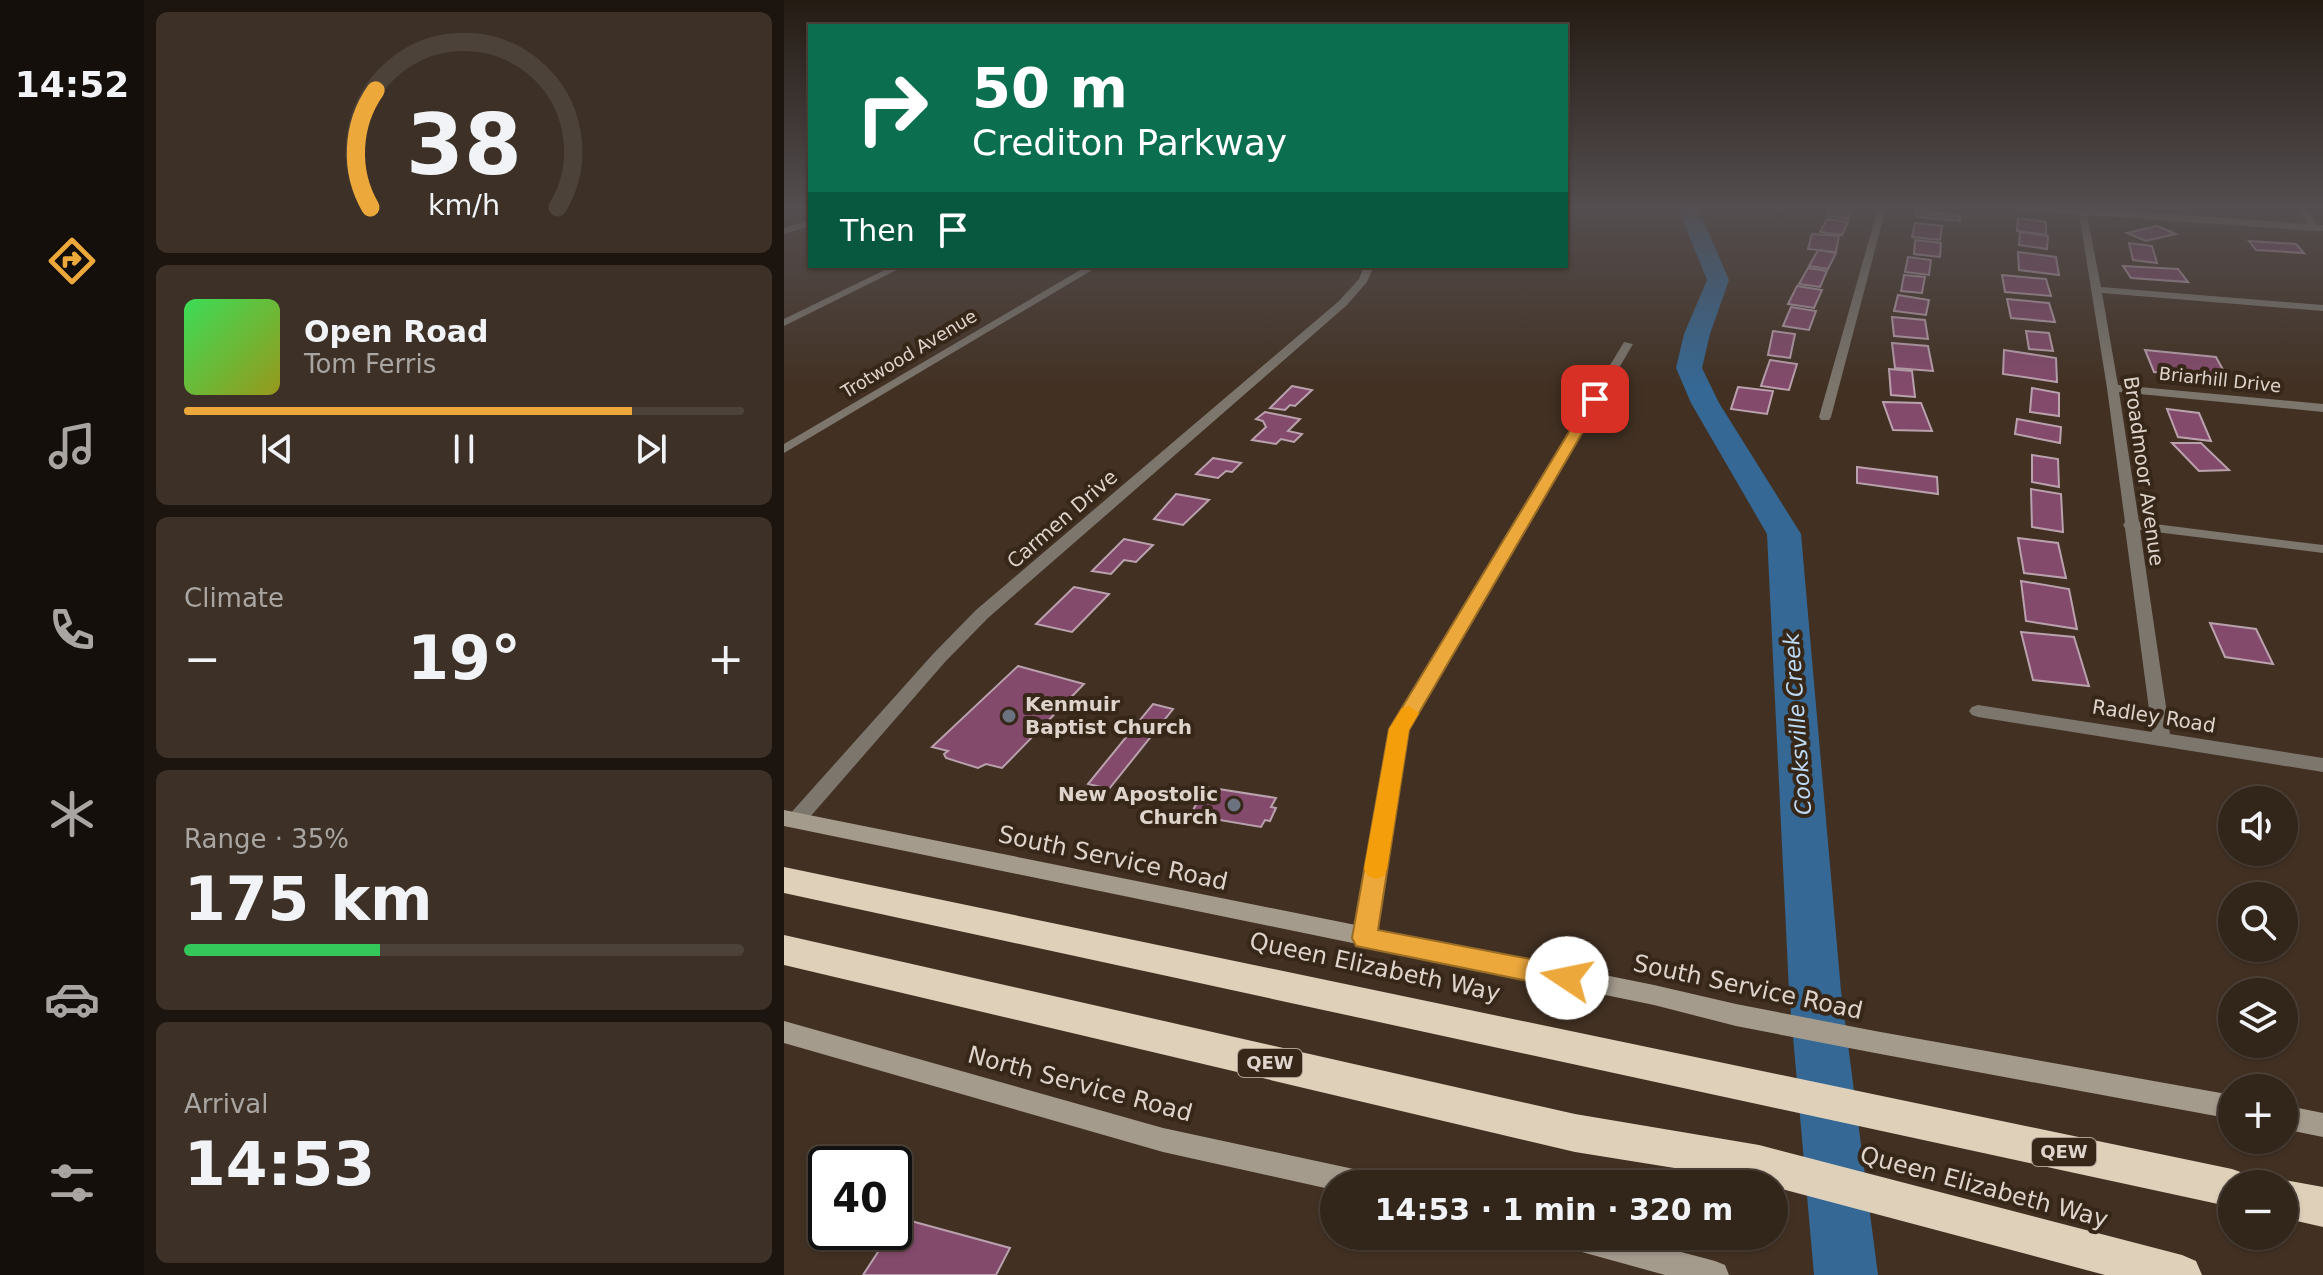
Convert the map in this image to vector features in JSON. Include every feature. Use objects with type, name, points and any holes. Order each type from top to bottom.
[{"type":"highway","name":"Queen Elizabeth Way","points":[[784,880],[2218,1185]]},
{"type":"highway","name":"Queen Elizabeth Way","points":[[784,950],[1575,1133],[1759,1164],[2182,1275]]},
{"type":"highway","points":[[2298,1202],[2323,1207]]},
{"type":"street","points":[[784,323],[896,268]]},
{"type":"street","name":"Trotwood Avenue","points":[[784,449],[1091,268]]},
{"type":"street","name":"Carmen Drive","points":[[790,819],[982,614],[1343,303],[1364,280],[1368,268]]},
{"type":"street","points":[[1825,417],[1866,268]]},
{"type":"street","name":"Broadmoor Avenue","points":[[2093,268],[2162,740]]},
{"type":"street","points":[[2097,290],[2323,308]]},
{"type":"street","points":[[1364,938],[1399,729],[1628,344]]},
{"type":"street","name":"Briarhill Drive","points":[[2113,388],[2323,408]]},
{"type":"street","points":[[2130,525],[2323,549]]},
{"type":"street","name":"Radley Road","points":[[1978,711],[2323,765]]},
{"type":"street","name":"South Service Road","points":[[790,819],[1654,995],[1736,1015],[2218,1104]]},
{"type":"street","name":"North Service Road","points":[[784,1032],[1163,1140],[1320,1175]]},
{"type":"street","points":[[2298,1120],[2323,1125]]},
{"type":"street","points":[[1623,1250],[1715,1275]]},
{"type":"building","points":[[1808,268],[1827,271],[1820,287],[1799,284]]},
{"type":"building","points":[[1906,268],[1930,268],[1929,275],[1905,272]]},
{"type":"building","points":[[2019,268],[2058,268],[2059,275],[2019,270]]},
{"type":"building","points":[[2124,268],[2178,269],[2188,282],[2131,278]]},
{"type":"building","points":[[1904,275],[1925,277],[1922,293],[1901,291]]},
{"type":"building","points":[[2002,275],[2046,279],[2051,296],[2005,292]]},
{"type":"building","points":[[1797,286],[1822,290],[1814,308],[1788,304]]},
{"type":"building","points":[[1898,295],[1929,300],[1926,315],[1894,311]]},
{"type":"building","points":[[2007,299],[2049,303],[2055,322],[2011,318]]},
{"type":"building","points":[[1791,307],[1816,311],[1809,330],[1783,326]]},
{"type":"building","points":[[1892,317],[1925,320],[1928,339],[1894,336]]},
{"type":"building","points":[[1773,331],[1795,334],[1790,358],[1768,355]]},
{"type":"building","points":[[2026,331],[2049,333],[2053,351],[2029,349]]},
{"type":"building","points":[[1892,343],[1928,346],[1933,371],[1895,368]]},
{"type":"building","points":[[2004,350],[2056,358],[2057,382],[2003,374]]},
{"type":"building","points":[[2145,350],[2216,357],[2228,379],[2154,372]]},
{"type":"building","points":[[1770,360],[1797,364],[1789,390],[1761,386]]},
{"type":"building","points":[[1889,369],[1912,371],[1915,397],[1891,395]]},
{"type":"building","points":[[1292,386],[1312,390],[1295,406],[1290,405],[1285,410],[1270,408]]},
{"type":"building","points":[[1738,387],[1773,391],[1767,414],[1731,409]]},
{"type":"building","points":[[2032,388],[2059,393],[2059,416],[2030,412]]},
{"type":"building","points":[[1883,402],[1921,403],[1932,431],[1893,430]]},
{"type":"building","points":[[2167,409],[2199,413],[2211,441],[2178,437]]},
{"type":"building","points":[[1265,412],[1300,419],[1288,431],[1302,434],[1294,442],[1281,439],[1276,444],[1252,440],[1266,427],[1263,421],[1256,419]]},
{"type":"building","points":[[2017,419],[2061,427],[2060,443],[2015,434]]},
{"type":"building","points":[[2172,443],[2201,443],[2229,470],[2199,471]]},
{"type":"building","points":[[2032,455],[2058,459],[2059,487],[2032,482]]},
{"type":"building","points":[[1213,458],[1241,463],[1232,472],[1226,471],[1218,478],[1196,474]]},
{"type":"building","points":[[1857,467],[1937,477],[1938,494],[1857,483]]},
{"type":"building","points":[[2031,489],[2061,494],[2063,532],[2032,527]]},
{"type":"building","points":[[1176,494],[1209,500],[1183,525],[1154,519]]},
{"type":"building","points":[[2018,538],[2058,543],[2066,578],[2024,573]]},
{"type":"building","points":[[1124,539],[1153,545],[1136,562],[1124,560],[1111,574],[1092,571]]},
{"type":"building","points":[[2021,581],[2069,589],[2077,629],[2026,621]]},
{"type":"building","points":[[1074,587],[1109,594],[1072,632],[1036,624]]},
{"type":"building","points":[[2210,623],[2256,629],[2273,664],[2225,657]]},
{"type":"building","points":[[2021,632],[2074,637],[2089,686],[2033,680]]},
{"type":"building","name":"Kenmuir Baptist Church","points":[[1018,666],[1084,684],[1002,768],[986,764],[978,768],[946,758],[944,754],[948,751],[932,747]]},
{"type":"building","points":[[1153,704],[1173,709],[1109,789],[1088,784]]},
{"type":"building","name":"New Apostolic Church","points":[[1193,785],[1276,798],[1271,807],[1276,808],[1270,821],[1265,820],[1261,827],[1190,815],[1197,803],[1190,802],[1195,793],[1189,792]]},
{"type":"building","points":[[912,1221],[1010,1248],[996,1275],[863,1275],[879,1250],[912,1250]]},
{"type":"waterway","name":"Cooksville Creek","points":[[1713,268],[1718,280],[1697,334],[1689,368],[1705,403],[1784,534],[1815,991],[1846,1275]]},
{"type":"slow traffic","points":[[1376,869],[1399,729],[1409,713]]},
{"type":"place","name":"Kenmuir Baptist Church","points":[[1009,716]]},
{"type":"place","name":"New Apostolic Church","points":[[1234,805]]},
{"type":"route","points":[[1567,978],[1364,938],[1399,729],[1595,399]]}]
